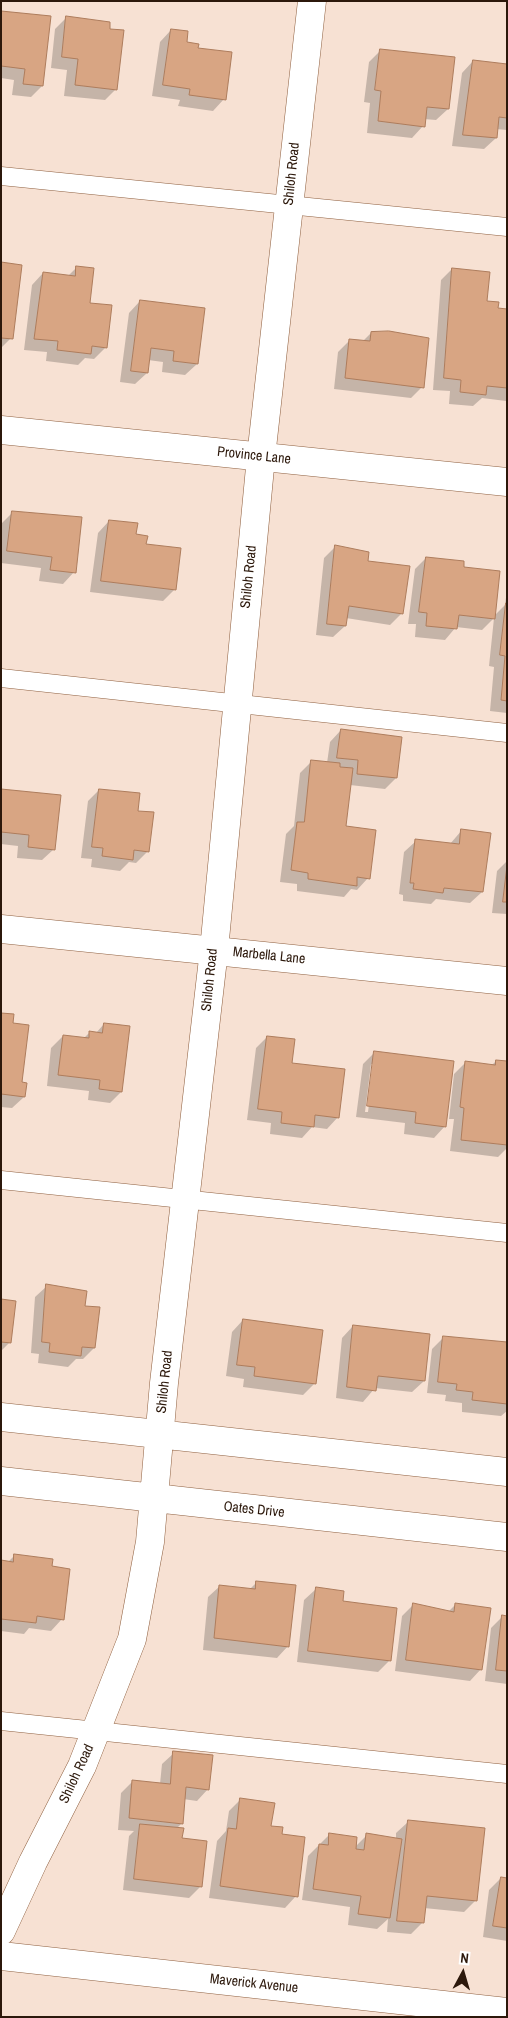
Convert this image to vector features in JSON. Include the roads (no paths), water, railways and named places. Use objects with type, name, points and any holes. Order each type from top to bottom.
[{"type":"street","name":"Shiloh Road","points":[[1,1931],[33,1862],[82,1766],[132,1639],[150,1542],[164,1383],[214,950],[261,457],[312,1]]},
{"type":"street","name":"Province Lane","points":[[1,430],[507,482]]},
{"type":"street","name":"Marbella Lane","points":[[1,929],[507,982]]},
{"type":"street","points":[[1,1417],[507,1472]]},
{"type":"street","name":"Oates Drive","points":[[1,1481],[507,1537]]},
{"type":"street","name":"Maverick Avenue","points":[[1,1956],[507,2012]]},
{"type":"lane","points":[[1,176],[507,227]]},
{"type":"lane","points":[[1,678],[507,732]]},
{"type":"lane","points":[[1,1180],[507,1234]]},
{"type":"lane","points":[[1,1721],[507,1774]]}]
